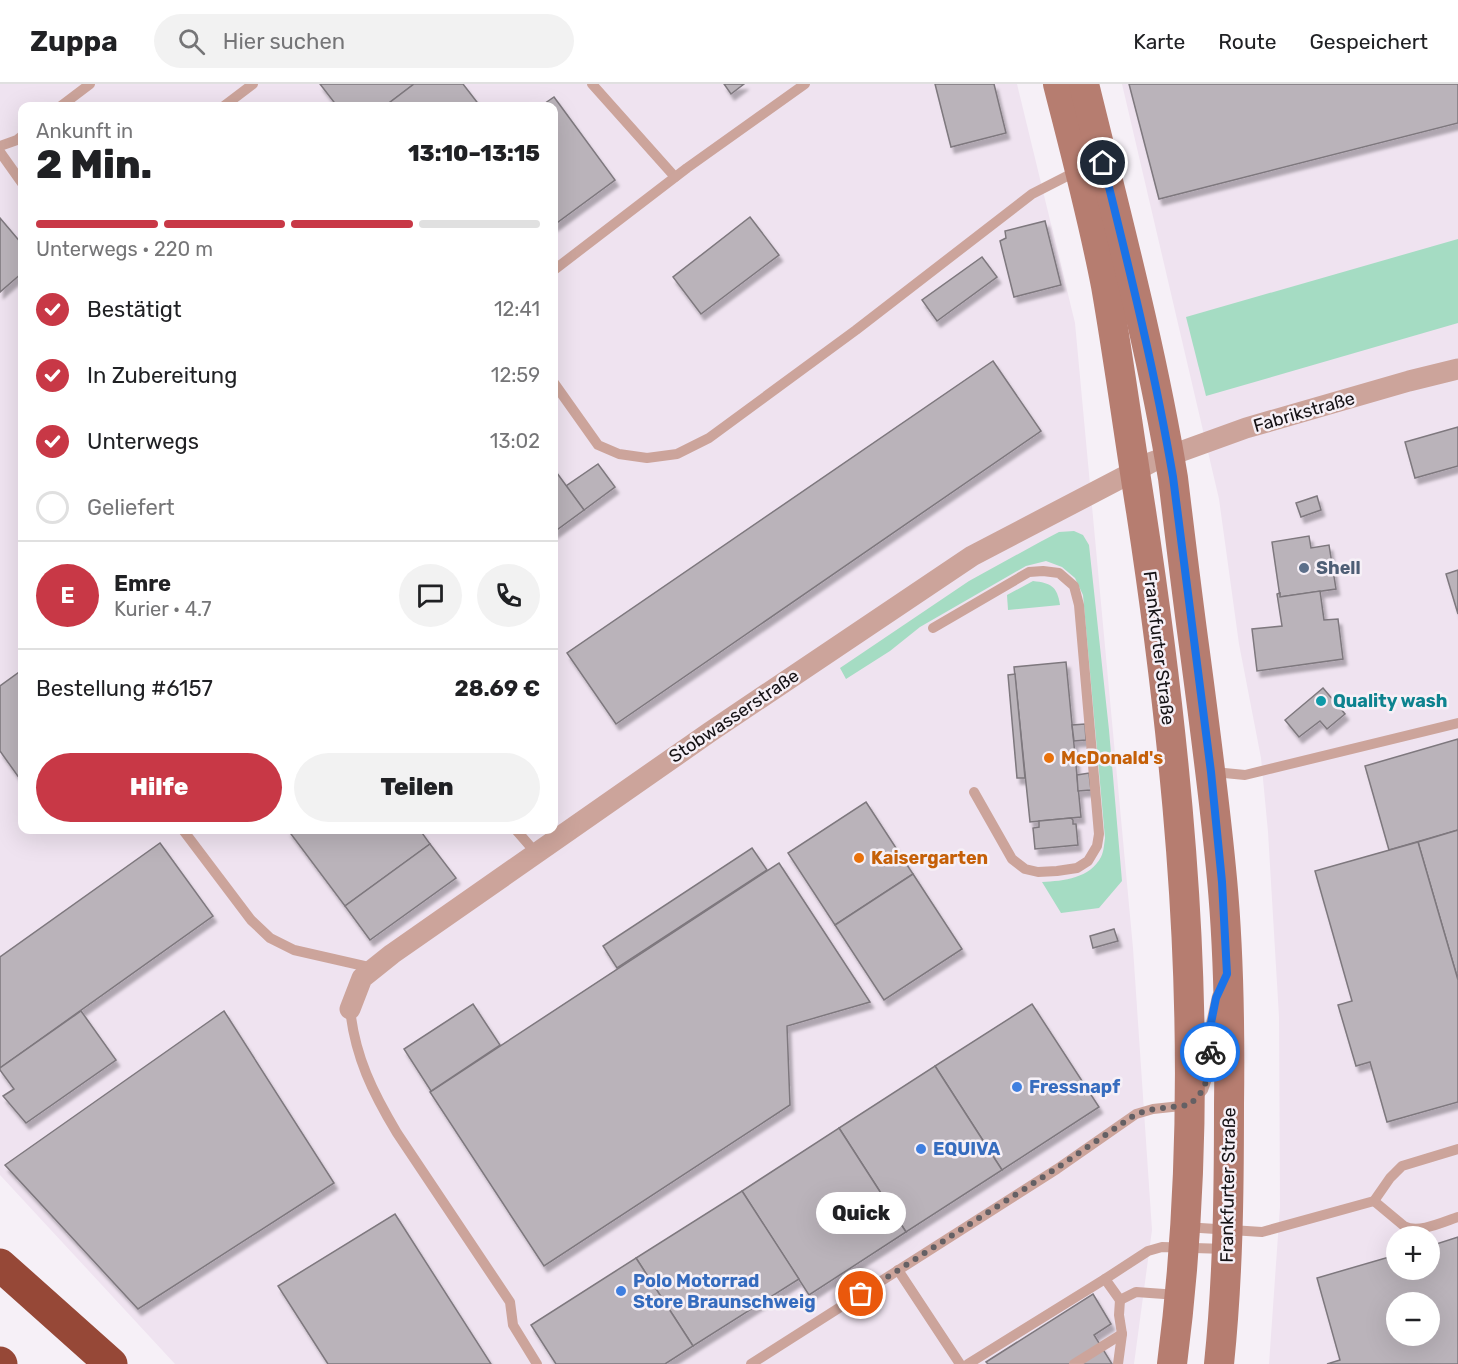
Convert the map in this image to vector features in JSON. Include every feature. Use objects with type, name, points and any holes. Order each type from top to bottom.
[{"type":"highway","points":[[0,1264],[111,1364]]},
{"type":"main road","name":"Frankfurter Straße","points":[[1058,84],[1098,245],[1116,344],[1152,462],[1211,772],[1222,882],[1230,1068],[1230,1165],[1220,1364]]},
{"type":"main road","name":"Frankfurter Straße","points":[[1084,84],[1151,362],[1152,462],[1160,642],[1178,804],[1188,965],[1190,1105],[1180,1296],[1172,1364]]},
{"type":"street","name":"Fabrikstraße","points":[[1152,462],[1246,428],[1458,369]]},
{"type":"street","name":"Stobwasserstraße","points":[[351,1009],[362,978],[392,954],[710,732],[972,556],[1152,462]]},
{"type":"lane","points":[[66,102],[90,84]]},
{"type":"lane","points":[[229,102],[253,84]]},
{"type":"lane","points":[[592,84],[675,177]]},
{"type":"lane","points":[[558,267],[675,177],[805,84]]},
{"type":"lane","points":[[0,146],[18,139]]},
{"type":"lane","points":[[0,152],[18,177]]},
{"type":"lane","points":[[558,389],[598,445],[619,454],[647,458],[677,454],[709,438],[856,330],[1032,194],[1080,170]]},
{"type":"lane","points":[[933,628],[1029,572],[1059,573],[1074,586],[1079,604],[1099,834],[1097,846],[1088,861],[1077,868],[1057,872],[1025,869],[1012,859],[974,792]]},
{"type":"lane","points":[[1211,772],[1245,775],[1458,723]]},
{"type":"lane","points":[[186,834],[251,920],[270,938],[294,950],[374,968]]},
{"type":"lane","points":[[519,834],[536,853]]},
{"type":"lane","points":[[751,1364],[1057,1168],[1136,1114],[1154,1109],[1190,1105],[1203,1090],[1210,1070],[1210,1028],[1216,998],[1227,974]]},
{"type":"lane","points":[[351,1009],[353,1032],[363,1067],[380,1104],[510,1302],[513,1325],[537,1364]]},
{"type":"lane","points":[[968,1364],[1148,1251],[1184,1238],[1227,1240],[1374,1201],[1390,1178],[1402,1166],[1458,1149]]},
{"type":"lane","points":[[1374,1201],[1409,1229],[1419,1229],[1458,1217]]},
{"type":"lane","points":[[1184,1238],[1227,1240]]},
{"type":"lane","points":[[898,1270],[960,1364]]},
{"type":"lane","points":[[1105,1279],[1120,1300],[1119,1315],[1122,1334],[1118,1364]]},
{"type":"lane","points":[[1120,1300],[1137,1293],[1180,1296]]},
{"type":"lane","points":[[1074,1364],[1122,1334]]},
{"type":"shaded area","points":[[0,84],[1017,84],[1075,323],[1133,948],[1152,1230],[1134,1364],[175,1364],[0,1175]]},
{"type":"shaded area","points":[[1122,84],[1458,84],[1458,1364],[1269,1364],[1280,1207],[1279,1017],[1268,832],[1261,758],[1239,644],[1219,499]]},
{"type":"green space","points":[[1458,239],[1458,323],[1206,396],[1186,317]]},
{"type":"green space","points":[[1074,531],[1083,535],[1089,545],[1109,730],[1122,881],[1099,908],[1061,913],[1042,882],[1076,877],[1090,870],[1101,857],[1105,838],[1083,595],[1075,578],[1062,567],[1046,561],[1026,566],[920,627],[890,651],[846,679],[840,668],[969,581],[1059,532]]},
{"type":"green space","points":[[1033,581],[1049,584],[1055,590],[1060,605],[1008,610],[1007,595]]},
{"type":"building","points":[[320,84],[414,84],[390,102],[334,102]]},
{"type":"building","points":[[414,84],[463,84],[477,102],[390,102]]},
{"type":"building","points":[[724,84],[744,84],[731,94]]},
{"type":"building","points":[[935,84],[994,84],[1006,133],[951,147]]},
{"type":"building","points":[[1129,84],[1458,84],[1458,123],[1159,199]]},
{"type":"building","points":[[554,97],[558,102],[547,102]]},
{"type":"building","points":[[558,102],[615,180],[558,222]]},
{"type":"building","points":[[750,217],[779,255],[701,314],[673,277]]},
{"type":"building","points":[[0,218],[18,239],[18,276],[0,292]]},
{"type":"building","points":[[1045,221],[1061,285],[1014,297],[1000,241],[1006,238],[1005,231]]},
{"type":"building","points":[[982,257],[997,277],[937,321],[922,300]]},
{"type":"building","points":[[993,361],[1041,431],[616,724],[567,653]]},
{"type":"building","points":[[1458,427],[1458,466],[1415,478],[1405,442]]},
{"type":"building","points":[[598,464],[615,487],[584,510],[566,486]]},
{"type":"building","points":[[558,474],[584,510],[558,529]]},
{"type":"building","points":[[1317,496],[1321,510],[1301,517],[1296,503]]},
{"type":"building","name":"Shell","points":[[1309,536],[1311,548],[1329,545],[1336,589],[1280,597],[1272,542]]},
{"type":"building","points":[[1458,570],[1458,614],[1446,574]]},
{"type":"building","points":[[1320,591],[1324,620],[1338,619],[1343,659],[1257,671],[1252,629],[1282,626],[1277,594],[1280,593],[1280,597]]},
{"type":"building","name":"McDonald's","points":[[1066,662],[1081,817],[1030,822],[1014,667]]},
{"type":"building","points":[[18,673],[18,776],[0,751],[0,686]]},
{"type":"building","points":[[1015,674],[1025,778],[1017,778],[1008,675]]},
{"type":"building","name":"Quality wash","points":[[1323,688],[1345,714],[1327,729],[1320,721],[1299,737],[1285,720]]},
{"type":"building","points":[[1085,724],[1086,740],[1074,741],[1072,725]]},
{"type":"building","points":[[1458,739],[1458,830],[1389,850],[1365,766]]},
{"type":"building","points":[[1089,773],[1091,790],[1078,791],[1077,775]]},
{"type":"building","points":[[866,802],[913,874],[835,925],[788,853]]},
{"type":"building","points":[[1071,818],[1073,824],[1076,824],[1078,845],[1035,849],[1033,828],[1039,827],[1039,821]]},
{"type":"building","points":[[1458,830],[1458,980],[1418,842]]},
{"type":"building","points":[[291,834],[423,834],[430,844],[345,906]]},
{"type":"building","points":[[1418,842],[1458,980],[1458,1102],[1387,1122],[1370,1062],[1356,1066],[1338,1005],[1352,1001],[1315,871]]},
{"type":"building","points":[[160,843],[213,916],[0,1068],[0,957]]},
{"type":"building","points":[[430,844],[456,878],[370,940],[345,906]]},
{"type":"building","points":[[752,848],[767,870],[617,968],[603,946]]},
{"type":"building","points":[[779,863],[870,1002],[787,1026],[790,1105],[544,1266],[430,1092]]},
{"type":"building","points":[[913,874],[962,949],[884,1000],[835,925]]},
{"type":"building","points":[[1114,929],[1118,941],[1093,948],[1090,936]]},
{"type":"building","points":[[473,1004],[500,1045],[431,1091],[404,1049]]},
{"type":"building","name":"Fressnapf","points":[[1032,1004],[1099,1107],[1002,1170],[935,1066]]},
{"type":"building","points":[[81,1011],[116,1060],[26,1123],[3,1096],[14,1089],[0,1068]]},
{"type":"building","points":[[224,1011],[334,1183],[138,1309],[5,1165]]},
{"type":"building","name":"EQUIVA","points":[[935,1066],[1002,1170],[906,1232],[839,1128]]},
{"type":"building","points":[[839,1128],[906,1232],[809,1295],[742,1191]]},
{"type":"building","points":[[742,1191],[799,1279],[693,1346],[636,1258]]},
{"type":"building","points":[[395,1214],[491,1364],[328,1364],[278,1286]]},
{"type":"building","points":[[1458,1237],[1458,1364],[1327,1364],[1340,1360],[1317,1278],[1386,1258],[1386,1280],[1440,1280],[1440,1243]]},
{"type":"building","name":"Polo Motorrad Store Braunschweig","points":[[636,1258],[693,1346],[665,1364],[556,1364],[531,1325]]},
{"type":"building","points":[[1093,1294],[1111,1324],[1094,1335],[1112,1364],[988,1364],[986,1362]]},
{"type":"way so far","points":[[861,1294],[1057,1168],[1136,1114],[1154,1109],[1190,1105],[1203,1090],[1210,1070],[1210,1052]]},
{"type":"place","name":"Shell","points":[[1304,568]]},
{"type":"place","name":"Quality wash","points":[[1321,701]]},
{"type":"place","name":"McDonald's","points":[[1049,758]]},
{"type":"place","name":"Kaisergarten","points":[[859,858]]},
{"type":"place","name":"Fressnapf","points":[[1017,1087]]},
{"type":"place","name":"EQUIVA","points":[[921,1149]]},
{"type":"place","name":"Polo Motorrad Store Braunschweig","points":[[621,1291]]},
{"type":"place","name":"Quick","points":[[861,1294]]},
{"type":"route","points":[[1103,163],[1165,429],[1216,812],[1227,974],[1216,998],[1210,1028],[1210,1052]]}]
